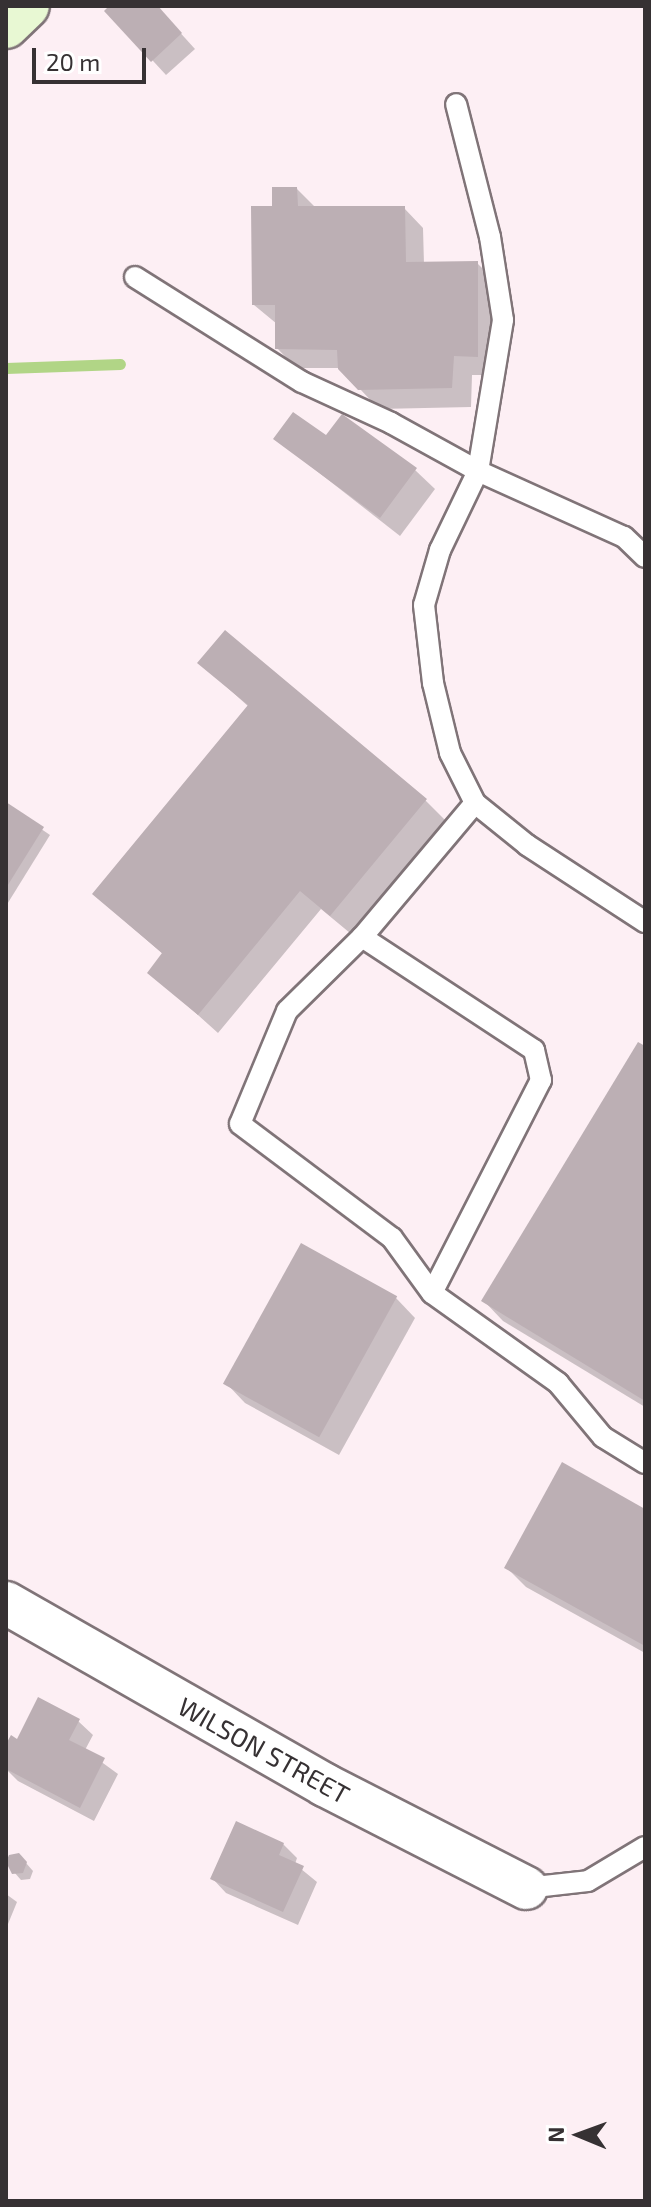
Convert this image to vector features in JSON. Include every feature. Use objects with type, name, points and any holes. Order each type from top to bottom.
[{"type":"street","points":[[6,26],[27,6]]},
{"type":"street","name":"WILSON STREET","points":[[6,1603],[325,1785],[526,1888]]},
{"type":"lane","points":[[456,104],[490,237],[503,320],[478,471],[440,550],[424,605],[433,683],[450,753],[475,803],[527,845],[645,922]]},
{"type":"lane","points":[[135,277],[302,382],[478,471],[591,520],[624,537],[645,557]]},
{"type":"lane","points":[[475,803],[362,937],[287,1011],[240,1124],[392,1238],[432,1293],[558,1383],[603,1437],[645,1463]]},
{"type":"lane","points":[[362,937],[534,1050],[541,1080],[432,1293]]},
{"type":"lane","points":[[526,1888],[588,1881],[645,1847]]},
{"type":"building","points":[[109,6],[158,6],[182,33],[151,62],[104,11]]},
{"type":"building","points":[[272,187],[297,187],[298,206],[405,206],[406,262],[478,261],[478,357],[454,356],[452,388],[358,390],[338,369],[337,350],[275,349],[275,305],[252,305],[251,206],[272,206]]},
{"type":"building","points":[[293,412],[326,435],[342,414],[417,468],[380,518],[273,439]]},
{"type":"building","points":[[225,630],[427,799],[330,916],[300,891],[198,1015],[147,973],[162,953],[92,894],[248,705],[197,663]]},
{"type":"building","points":[[6,802],[44,827],[6,888]]},
{"type":"building","points":[[638,1042],[645,1046],[645,1401],[481,1301]]},
{"type":"building","points":[[301,1243],[397,1296],[319,1437],[223,1384]]},
{"type":"building","points":[[562,1462],[645,1509],[645,1646],[504,1568]]},
{"type":"building","points":[[38,1697],[80,1719],[69,1740],[105,1758],[80,1808],[6,1769],[6,1744],[11,1735],[17,1739]]},
{"type":"building","points":[[236,1821],[284,1843],[279,1855],[304,1866],[283,1912],[210,1879]]},
{"type":"building","points":[[19,1853],[27,1862],[23,1873],[12,1874],[6,1862],[9,1855]]},
{"type":"waterway","points":[[6,368],[120,364]]}]
